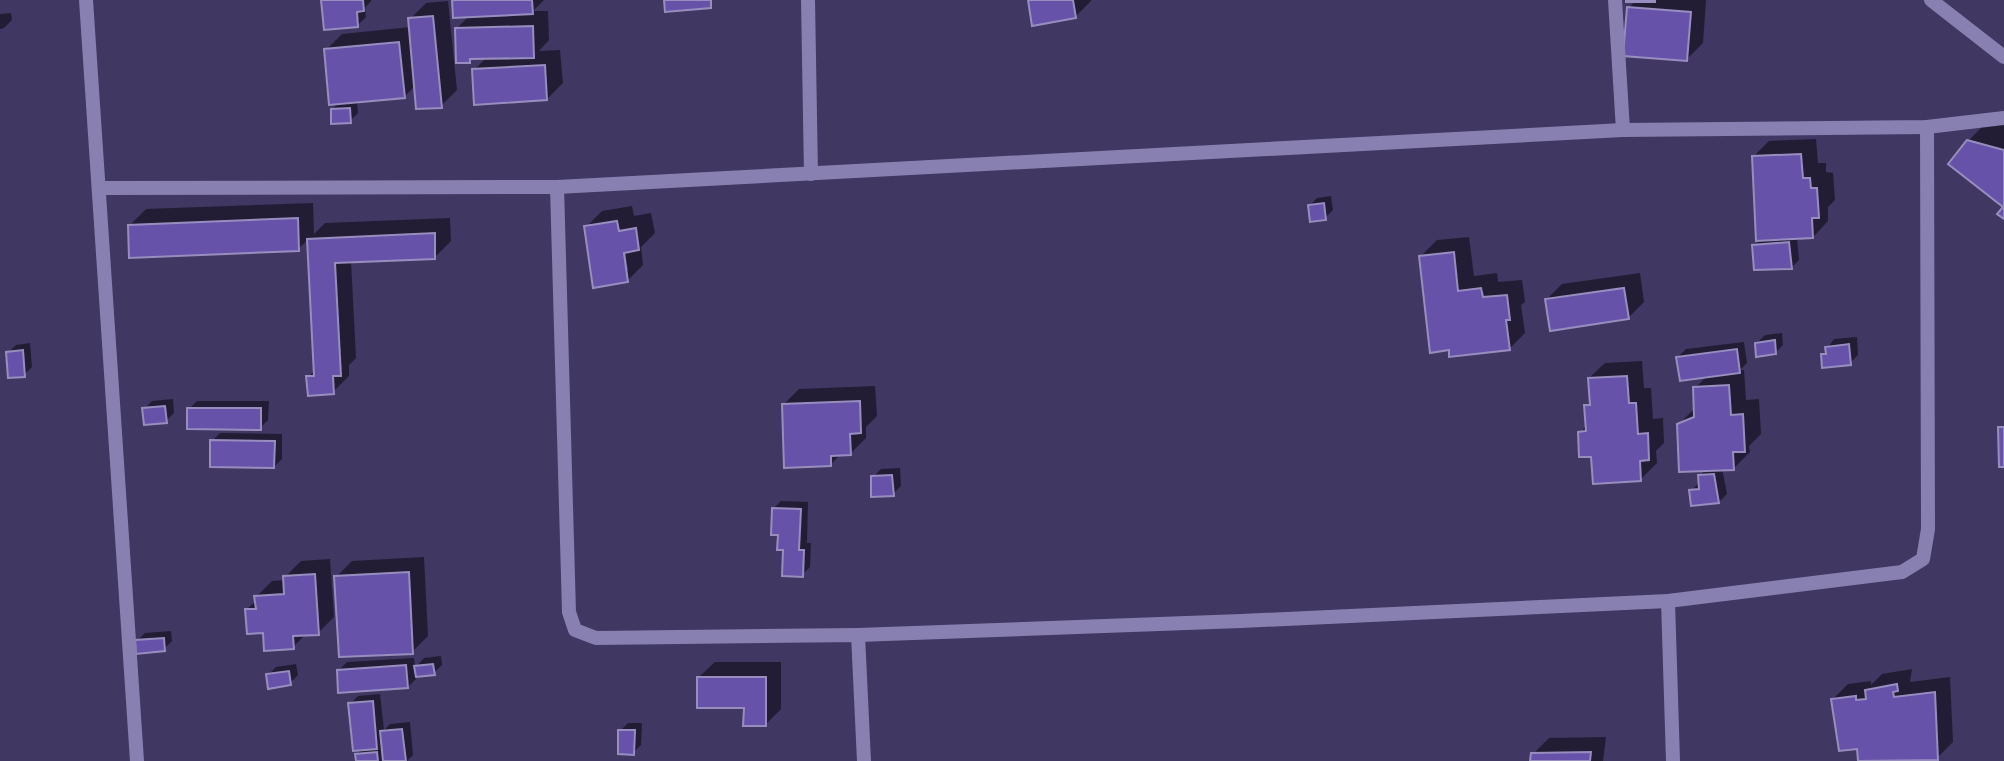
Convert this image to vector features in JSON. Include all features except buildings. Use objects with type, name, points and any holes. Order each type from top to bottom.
[{"type":"street","points":[[86,0],[137,761]]},
{"type":"street","points":[[808,0],[811,174]]},
{"type":"street","points":[[1615,0],[1623,130]]},
{"type":"street","points":[[1931,0],[2004,57]]},
{"type":"street","points":[[100,188],[557,187],[1623,130],[1927,127],[2004,118]]},
{"type":"street","points":[[557,187],[569,612],[575,630],[596,638],[858,635],[1241,621],[1668,601],[1902,572],[1923,559],[1928,529],[1927,127]]},
{"type":"street","points":[[1668,601],[1674,761]]},
{"type":"street","points":[[858,635],[863,761]]}]
